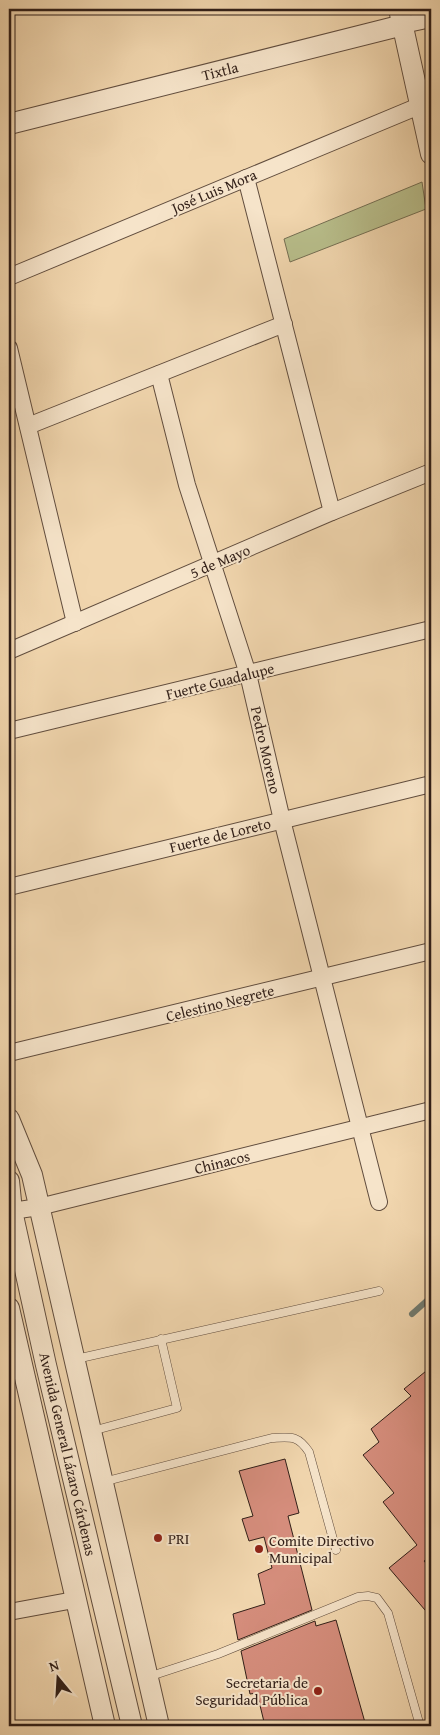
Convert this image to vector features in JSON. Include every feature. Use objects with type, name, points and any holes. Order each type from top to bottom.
[{"type":"street","name":"Tixtla","points":[[9,124],[401,17],[431,19]]},
{"type":"street","points":[[401,17],[431,154]]},
{"type":"street","name":"José Luis Mora","points":[[9,277],[419,106]]},
{"type":"street","points":[[246,178],[332,512]]},
{"type":"street","points":[[28,426],[284,324]]},
{"type":"street","points":[[9,348],[75,623]]},
{"type":"street","name":"Pedro Moreno","points":[[160,374],[187,485],[248,674],[282,820],[379,1202]]},
{"type":"street","name":"5 de Mayo","points":[[9,651],[332,512],[431,472]]},
{"type":"street","name":"Fuerte Guadalupe","points":[[9,731],[431,630]]},
{"type":"street","name":"Fuerte de Loreto","points":[[9,887],[431,784]]},
{"type":"street","name":"Celestino Negrete","points":[[9,1053],[431,951]]},
{"type":"street","name":"Chinacos","points":[[12,1211],[359,1129],[431,1110]]},
{"type":"street","points":[[9,1119],[32,1175],[159,1726]]},
{"type":"street","name":"Avenida General Lázaro Cárdenas","points":[[9,1181],[12,1211],[132,1726]]},
{"type":"street","name":"Avenida General Lázaro Cárdenas","points":[[9,1308],[104,1726]]},
{"type":"street","points":[[93,1562],[112,1528]]},
{"type":"street","points":[[9,1612],[74,1600]]},
{"type":"street","points":[[147,1726],[155,1706]]},
{"type":"lane","points":[[74,1359],[379,1291]]},
{"type":"lane","points":[[90,1432],[177,1408],[161,1339]]},
{"type":"lane","points":[[102,1482],[272,1438],[290,1437],[302,1441],[309,1452],[336,1550]]},
{"type":"lane","points":[[148,1677],[191,1663],[352,1600],[368,1596],[377,1598],[388,1613],[420,1726]]},
{"type":"green space","points":[[422,182],[426,209],[290,262],[284,239]]},
{"type":"building","points":[[431,1367],[431,1562],[428,1558],[424,1561],[431,1569],[431,1617],[389,1568],[417,1545],[383,1502],[394,1493],[363,1455],[379,1442],[371,1429],[411,1396],[404,1389]]},
{"type":"building","points":[[285,1459],[299,1513],[288,1516],[312,1610],[238,1640],[233,1614],[265,1604],[258,1574],[272,1568],[264,1537],[249,1541],[242,1519],[253,1516],[239,1471]]},
{"type":"building","points":[[336,1620],[366,1726],[265,1726],[257,1693],[250,1694],[241,1651],[315,1621],[316,1626]]},
{"type":"waterway","points":[[412,1314],[431,1297]]},
{"type":"place","name":"PRI","points":[[158,1538]]},
{"type":"place","name":"Comite Directivo Municipal","points":[[259,1549]]},
{"type":"place","name":"Secretaria de Seguridad Pública","points":[[318,1691]]}]
